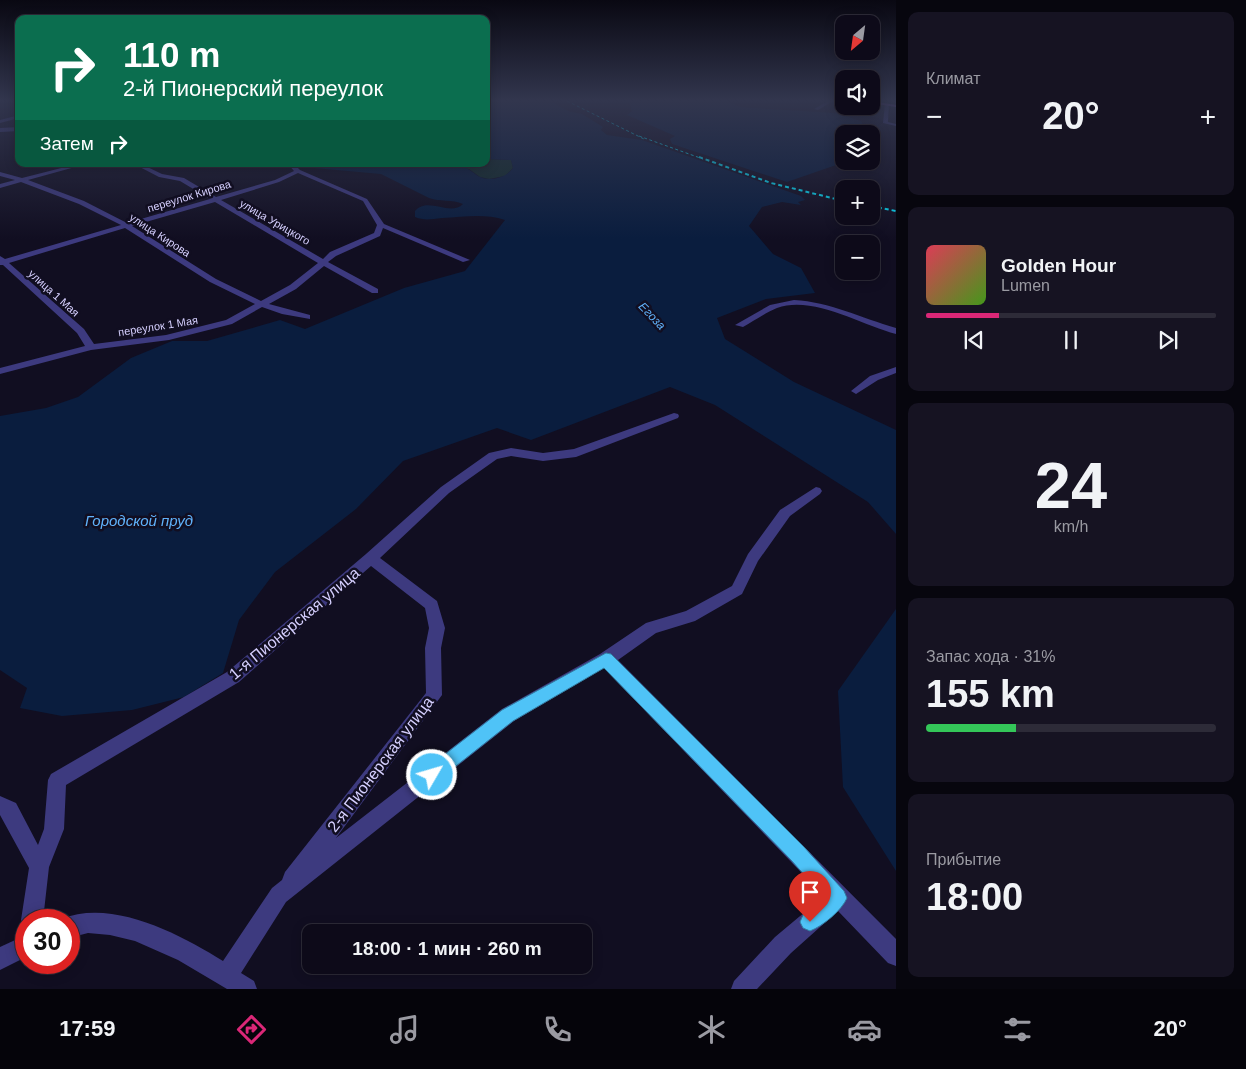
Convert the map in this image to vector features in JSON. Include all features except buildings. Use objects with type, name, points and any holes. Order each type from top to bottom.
[{"type":"street","points":[[0,186],[72,167]]},
{"type":"street","name":"улица Урицкого","points":[[143,167],[161,176],[182,179],[321,262],[374,291]]},
{"type":"street","points":[[294,167],[298,171],[365,200],[381,225],[466,260]]},
{"type":"street","name":"переулок Кирова","points":[[1,261],[126,226],[212,198],[277,181],[298,171]]},
{"type":"street","name":"улица Кирова","points":[[0,174],[22,180],[90,206],[126,226],[218,285],[260,305],[307,317]]},
{"type":"street","name":"переулок 1 Мая","points":[[0,371],[91,347],[166,338],[201,331],[229,322],[293,287],[333,254],[377,234],[381,225]]},
{"type":"street","name":"улица 1 Мая","points":[[1,261],[81,331],[91,347]]},
{"type":"street","points":[[740,325],[776,306],[797,303],[839,310],[881,328],[896,331]]},
{"type":"street","points":[[856,391],[874,378],[896,370]]},
{"type":"street","name":"1-я Пионерская улица","points":[[39,867],[54,829],[57,780],[233,677],[371,558],[445,490],[493,456],[511,452],[543,457],[576,453],[674,416]]},
{"type":"street","name":"2-я Пионерская улица","points":[[279,895],[508,715],[606,659],[651,628],[690,616],[737,590],[753,558],[785,513],[816,491]]},
{"type":"street","name":"2-я Пионерская улица","points":[[227,975],[279,895],[434,694],[433,648],[437,628],[432,605],[371,558]]},
{"type":"street","points":[[606,659],[798,853],[838,898],[896,956]]},
{"type":"street","points":[[0,805],[9,810],[39,867],[33,909]]},
{"type":"street","points":[[742,989],[783,946],[838,898]]},
{"type":"street","points":[[80,921],[130,928],[172,945],[227,975],[246,989]]},
{"type":"street","points":[[0,959],[15,952]]},
{"type":"green space","points":[[490,159],[511,160],[513,168],[505,176],[489,179],[480,177],[469,169],[455,167],[490,167]]},
{"type":"water","name":"Городской пруд","points":[[490,147],[662,147],[801,196],[805,200],[798,202],[801,205],[782,202],[762,207],[749,226],[773,254],[801,268],[815,293],[766,299],[717,318],[725,339],[794,382],[896,430],[896,534],[868,502],[715,405],[670,387],[531,440],[497,428],[403,461],[356,509],[275,572],[239,620],[223,673],[184,697],[132,710],[62,716],[20,708],[27,688],[0,670],[0,416],[46,408],[78,397],[131,358],[172,341],[207,341],[280,320],[305,329],[404,288],[465,271],[505,220],[482,216],[428,219],[415,217],[415,211],[426,205],[452,208],[463,204],[429,198],[381,174],[310,167],[458,167],[470,170],[482,178],[492,179],[502,177],[513,168],[511,160],[490,159]]},
{"type":"water","points":[[682,147],[835,147],[835,165],[787,182]]},
{"type":"water","points":[[896,609],[896,871],[843,787],[838,691]]},
{"type":"railway","points":[[670,147],[703,159]]},
{"type":"railway","points":[[699,157],[771,183],[835,199]]},
{"type":"railway","points":[[880,208],[896,211]]},
{"type":"route","points":[[432,775],[508,715],[606,659],[798,853],[838,898],[810,922]]},
{"type":"water label","name":"Егоза","points":[[652,316]]}]
